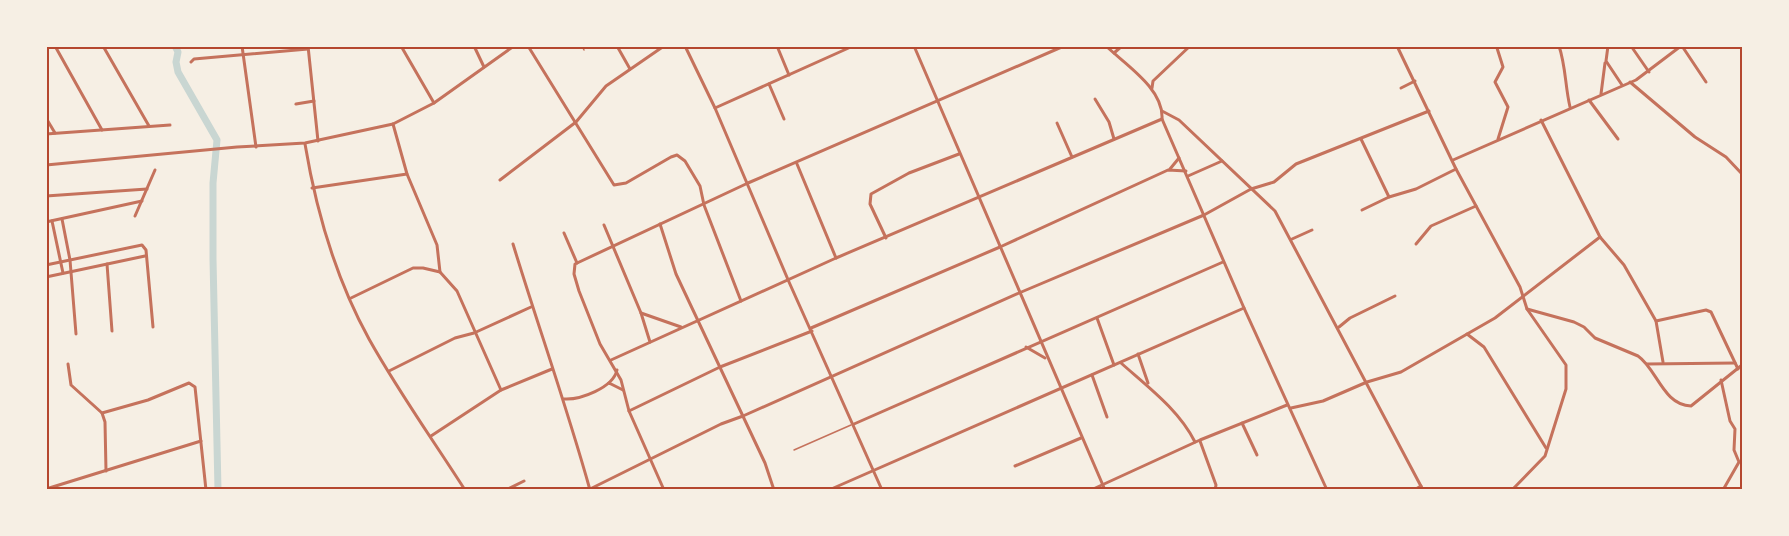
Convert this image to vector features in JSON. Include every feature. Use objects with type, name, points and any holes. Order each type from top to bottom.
[{"type":"street","points":[[55,46],[102,130]]},
{"type":"street","points":[[103,46],[149,126]]},
{"type":"street","points":[[242,46],[256,147]]},
{"type":"street","points":[[401,46],[434,103]]},
{"type":"street","points":[[474,46],[484,67]]},
{"type":"street","points":[[46,165],[305,143],[393,124],[434,103],[514,46]]},
{"type":"street","points":[[528,46],[614,185],[626,183],[677,155],[685,161],[700,186],[704,205],[741,301]]},
{"type":"street","points":[[617,46],[630,69]]},
{"type":"street","points":[[500,180],[576,122],[598,93],[664,46]]},
{"type":"street","points":[[685,46],[715,108],[789,282],[882,489]]},
{"type":"street","points":[[777,46],[789,75]]},
{"type":"street","points":[[838,46],[840,52]]},
{"type":"street","points":[[715,108],[854,46]]},
{"type":"street","points":[[914,46],[1039,342],[1105,489]]},
{"type":"street","points":[[576,264],[612,245],[748,183],[797,164],[1064,46]]},
{"type":"street","points":[[1106,46],[1152,88],[1162,111],[1162,119],[1244,308],[1327,489]]},
{"type":"street","points":[[1114,53],[1122,46]]},
{"type":"street","points":[[1152,88],[1154,81],[1190,46]]},
{"type":"street","points":[[1397,46],[1456,169],[1520,287],[1527,309],[1561,356],[1568,376],[1542,461],[1512,489]]},
{"type":"street","points":[[1498,139],[1508,112],[1508,107],[1495,82],[1503,67],[1503,61],[1497,48],[1499,46]]},
{"type":"street","points":[[1559,46],[1566,72],[1565,89],[1570,107]]},
{"type":"street","points":[[1602,94],[1608,46]]},
{"type":"street","points":[[1632,46],[1649,72]]},
{"type":"street","points":[[1453,160],[1630,82],[1649,72],[1682,46],[1706,82]]},
{"type":"street","points":[[191,62],[194,59],[308,48],[318,141]]},
{"type":"street","points":[[1606,61],[1622,85]]},
{"type":"street","points":[[1401,87],[1415,81]]},
{"type":"street","points":[[1630,82],[1695,137],[1726,157],[1743,174]]},
{"type":"street","points":[[769,84],[784,119]]},
{"type":"street","points":[[1095,99],[1109,122],[1114,139]]},
{"type":"street","points":[[1588,99],[1618,139]]},
{"type":"street","points":[[296,104],[314,101]]},
{"type":"street","points":[[1162,111],[1179,120],[1270,205],[1339,327],[1422,488],[1414,489]]},
{"type":"street","points":[[513,244],[531,307],[564,399],[590,489],[721,424],[1019,293],[1204,215],[1251,189],[1274,182],[1296,164],[1429,111]]},
{"type":"street","points":[[46,118],[55,133]]},
{"type":"street","points":[[611,360],[681,327],[789,282],[836,258],[1162,119]]},
{"type":"street","points":[[1541,120],[1600,237],[1624,265],[1656,321],[1663,362]]},
{"type":"street","points":[[1057,123],[1072,157]]},
{"type":"street","points":[[393,124],[407,174],[437,245],[440,273]]},
{"type":"street","points":[[46,134],[170,125]]},
{"type":"street","points":[[1361,139],[1389,197]]},
{"type":"street","points":[[305,143],[312,188],[326,236],[368,337],[465,489]]},
{"type":"street","points":[[886,238],[870,204],[874,190],[959,153]]},
{"type":"street","points":[[629,411],[720,367],[1000,247],[1168,170],[1179,157]]},
{"type":"street","points":[[1188,176],[1222,160]]},
{"type":"street","points":[[797,164],[836,258]]},
{"type":"street","points":[[1362,210],[1389,197],[1416,189],[1456,169]]},
{"type":"street","points":[[135,216],[156,170]]},
{"type":"street","points":[[1168,170],[1186,171]]},
{"type":"street","points":[[312,188],[407,174]]},
{"type":"street","points":[[46,196],[147,189]]},
{"type":"street","points":[[46,222],[142,201]]},
{"type":"street","points":[[1416,244],[1431,226],[1477,206]]},
{"type":"street","points":[[62,219],[70,260],[76,334]]},
{"type":"street","points":[[52,221],[63,273]]},
{"type":"street","points":[[660,224],[676,274],[743,416],[774,489]]},
{"type":"street","points":[[604,225],[651,342]]},
{"type":"street","points":[[1291,239],[1312,230]]},
{"type":"street","points":[[564,233],[576,264],[574,274],[579,291],[600,344],[616,370],[629,411],[664,489]]},
{"type":"street","points":[[1291,408],[1323,400],[1367,382],[1401,372],[1495,318],[1521,295],[1600,237]]},
{"type":"street","points":[[46,265],[137,245],[144,247],[153,327]]},
{"type":"street","points":[[46,277],[107,263],[142,258],[146,254]]},
{"type":"street","points":[[854,424],[1224,262]]},
{"type":"street","points":[[107,263],[112,331]]},
{"type":"street","points":[[351,298],[413,268],[423,268],[440,273],[457,291],[501,390]]},
{"type":"street","points":[[1339,327],[1350,318],[1395,296]]},
{"type":"street","points":[[389,371],[454,338],[474,333],[531,307]]},
{"type":"street","points":[[829,489],[1244,308]]},
{"type":"street","points":[[1527,309],[1574,322],[1584,327],[1594,338],[1631,352],[1647,364],[1663,389],[1686,406],[1690,406],[1743,365]]},
{"type":"street","points":[[1656,321],[1706,310],[1711,312],[1738,369]]},
{"type":"street","points":[[641,313],[681,327]]},
{"type":"street","points":[[1097,318],[1114,365]]},
{"type":"street","points":[[1467,334],[1484,347],[1546,448]]},
{"type":"street","points":[[1026,347],[1047,359]]},
{"type":"street","points":[[1138,354],[1149,385]]},
{"type":"street","points":[[1121,362],[1149,385],[1188,428],[1194,442]]},
{"type":"street","points":[[1647,364],[1663,362],[1735,363]]},
{"type":"street","points":[[68,364],[71,385],[102,413],[105,422],[106,471]]},
{"type":"street","points":[[430,436],[501,390],[552,369]]},
{"type":"street","points":[[564,399],[579,398],[609,383],[613,380],[616,370]]},
{"type":"street","points":[[1092,375],[1107,417]]},
{"type":"street","points":[[1721,381],[1730,421],[1735,429],[1734,450],[1738,462],[1723,489]]},
{"type":"street","points":[[102,413],[148,400],[189,383],[195,387],[206,489]]},
{"type":"street","points":[[609,383],[623,390]]},
{"type":"street","points":[[1091,489],[1194,442],[1287,405]]},
{"type":"street","points":[[1242,423],[1257,455]]},
{"type":"street","points":[[1015,466],[1082,438]]},
{"type":"street","points":[[1200,440],[1216,485],[1215,489]]},
{"type":"street","points":[[46,489],[201,441]]},
{"type":"street","points":[[506,489],[524,481]]},
{"type":"lane","points":[[582,46],[584,50]]},
{"type":"lane","points":[[794,450],[854,424]]},
{"type":"waterway","points":[[175,46],[178,52],[176,62],[178,72],[217,140],[213,183],[213,259],[218,490]]}]
